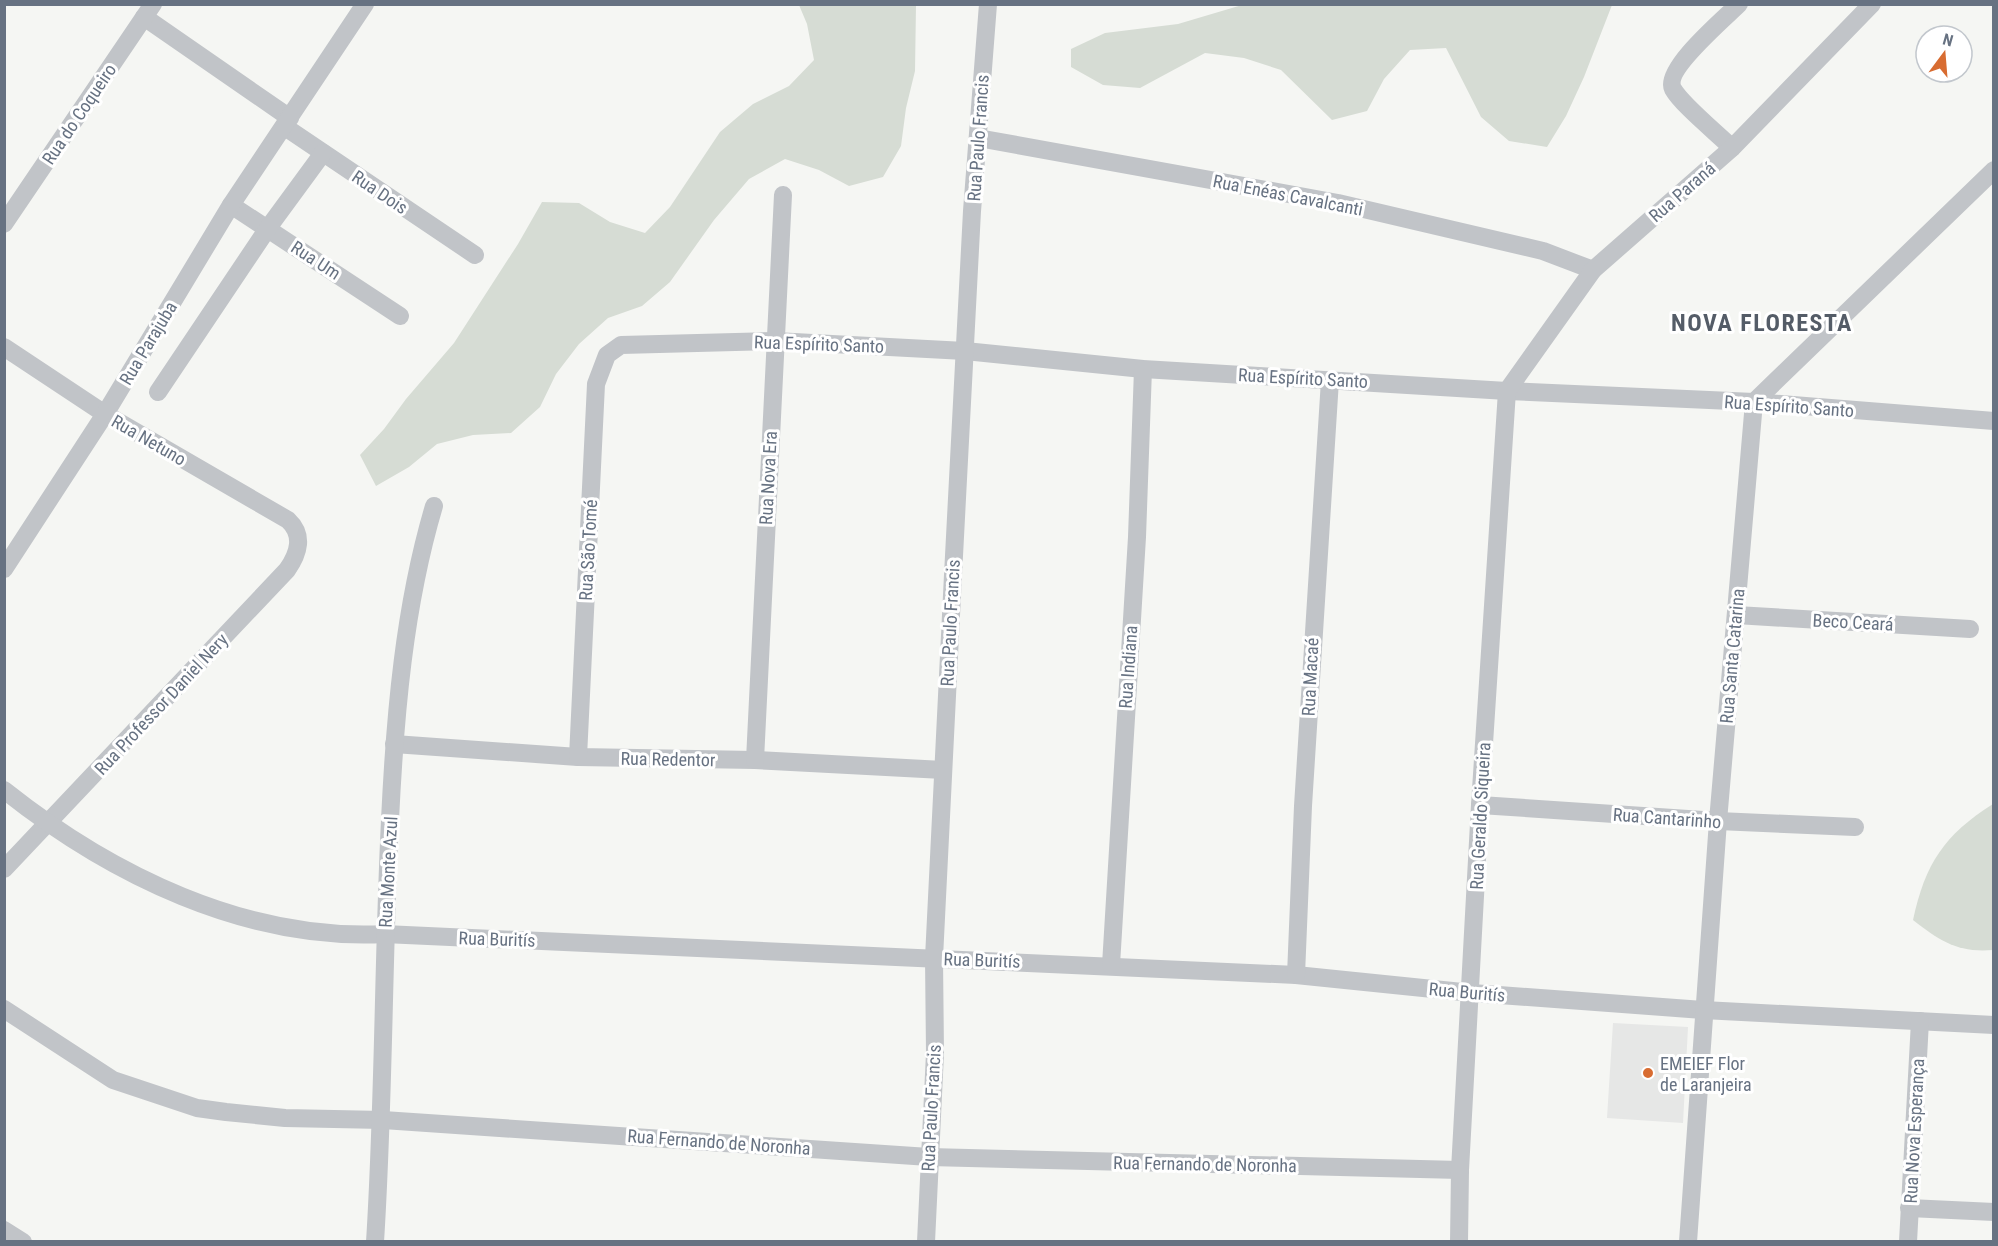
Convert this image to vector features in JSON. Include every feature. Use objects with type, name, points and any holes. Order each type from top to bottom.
[{"type":"street","name":"Rua Parajuba","points":[[4,569],[105,414],[231,205],[365,4]]},
{"type":"street","name":"Rua Paulo Francis","points":[[926,1242],[935,1053],[934,958],[943,770],[965,351],[988,4]]},
{"type":"street","points":[[1732,148],[1682,99],[1672,88],[1672,82],[1676,67],[1738,4]]},
{"type":"street","name":"Rua Paraná","points":[[1507,391],[1593,270],[1732,148],[1872,4]]},
{"type":"street","points":[[149,11],[288,122]]},
{"type":"street","name":"Rua do Coqueiro","points":[[4,224],[149,11]]},
{"type":"street","name":"Rua Dois","points":[[288,122],[323,153],[475,255]]},
{"type":"street","name":"Rua Enéas Cavalcanti","points":[[978,138],[1338,203],[1543,251],[1593,270]]},
{"type":"street","points":[[158,392],[268,228],[323,153]]},
{"type":"street","points":[[1755,402],[1994,170]]},
{"type":"street","name":"Rua Nova Era","points":[[755,760],[783,195]]},
{"type":"street","name":"Rua Um","points":[[231,205],[400,315]]},
{"type":"street","name":"Rua Espírito Santo","points":[[614,348],[631,344],[775,341],[965,351],[1143,369],[1507,391],[1755,402],[1994,421]]},
{"type":"street","name":"Rua Netuno","points":[[4,347],[105,414],[288,520],[296,529]]},
{"type":"street","name":"Rua São Tomé","points":[[578,757],[596,384],[601,364],[614,348]]},
{"type":"street","name":"Rua Indiana","points":[[1111,965],[1137,537],[1143,369]]},
{"type":"street","name":"Rua Macaé","points":[[1296,975],[1303,806],[1330,380]]},
{"type":"street","name":"Rua Geraldo Siqueira","points":[[1459,1242],[1460,1170],[1472,993],[1480,805],[1507,391]]},
{"type":"street","name":"Rua Santa Catarina","points":[[1688,1242],[1718,821],[1755,402]]},
{"type":"street","name":"Rua Monte Azul","points":[[375,1242],[383,1120],[384,934],[394,744],[411,604],[423,543],[434,506]]},
{"type":"street","name":"Rua Professor Daniel Nery","points":[[4,869],[287,570],[298,546],[296,529]]},
{"type":"street","name":"Beco Ceará","points":[[1736,615],[1970,629]]},
{"type":"street","name":"Rua Redentor","points":[[394,744],[578,757],[755,760],[943,770]]},
{"type":"street","name":"Rua Buritís","points":[[4,790],[47,825],[159,886],[224,912],[289,928],[361,935],[384,934],[1111,965],[1296,975],[1472,993],[1703,1010],[1994,1024]]},
{"type":"street","name":"Rua Cantarinho","points":[[1480,805],[1718,821],[1855,827]]},
{"type":"street","name":"Rua Fernando de Noronha","points":[[4,1010],[113,1080],[197,1108],[285,1118],[383,1120],[929,1157],[1460,1170]]},
{"type":"street","name":"Rua Nova Esperança","points":[[1908,1242],[1920,1021]]},
{"type":"street","points":[[1909,1208],[1994,1212]]},
{"type":"street","points":[[4,1230],[23,1242]]},
{"type":"shaded area","points":[[799,5],[916,5],[915,71],[906,108],[901,146],[883,177],[849,186],[819,170],[785,159],[749,179],[714,220],[670,282],[642,306],[608,318],[579,344],[556,374],[540,407],[511,433],[473,435],[437,444],[409,467],[376,486],[360,455],[454,343],[518,244],[542,202],[579,203],[610,222],[645,233],[670,207],[720,132],[753,104],[789,86],[814,60],[807,24]]},
{"type":"shaded area","points":[[1242,5],[1612,5],[1584,77],[1566,116],[1547,147],[1509,141],[1481,117],[1446,48],[1410,50],[1384,79],[1367,111],[1332,120],[1281,70],[1244,58],[1205,53],[1140,88],[1103,85],[1071,67],[1071,49],[1105,33],[1178,24]]},
{"type":"shaded area","points":[[1993,804],[1993,950],[1970,950],[1941,940],[1913,920],[1924,883],[1939,853],[1962,827]]},
{"type":"shaded area","name":"EMEIEF Flor de Laranjeira","points":[[1613,1023],[1688,1027],[1683,1123],[1607,1118]]},
{"type":"place","name":"EMEIEF Flor de Laranjeira","points":[[1648,1073]]},
{"type":"district","name":"NOVA FLORESTA","points":[[1762,323]]}]
